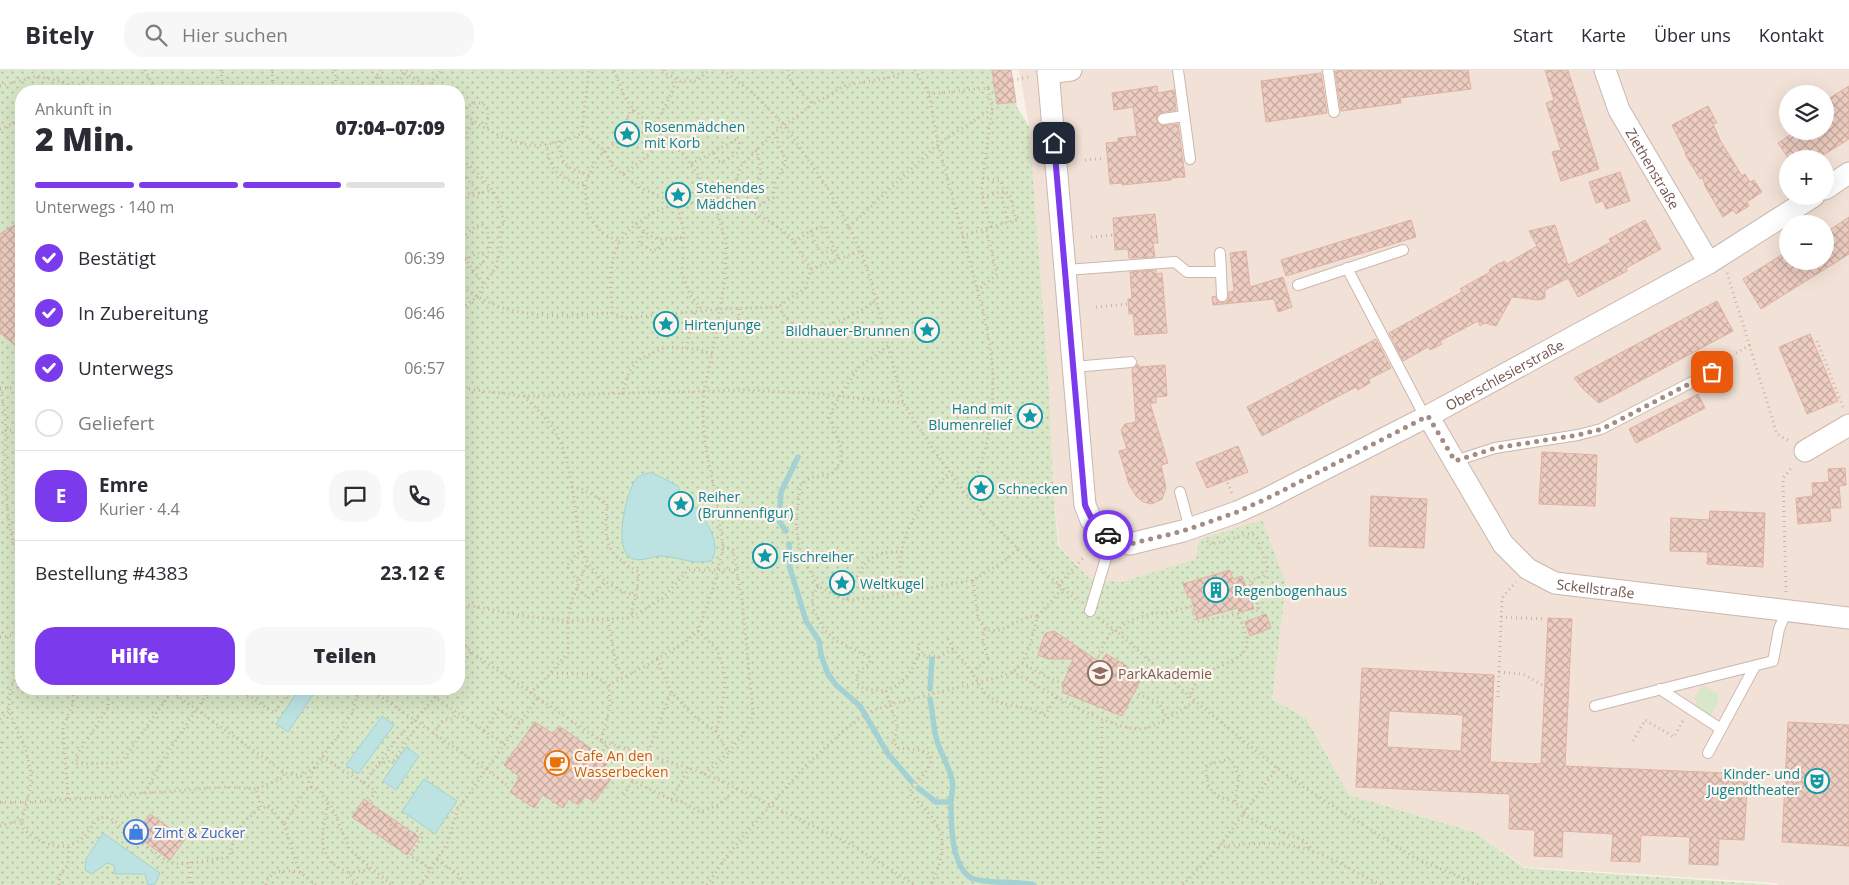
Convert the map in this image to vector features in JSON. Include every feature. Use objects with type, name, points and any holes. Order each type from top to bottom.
[{"type":"street","points":[[1071,70],[1048,71],[1085,505],[1091,520],[1106,534]]},
{"type":"street","name":"Ziethenstraße","points":[[1605,70],[1619,110],[1715,259]]},
{"type":"street","points":[[1834,183],[1849,173]]},
{"type":"street","name":"Oberschlesierstraße","points":[[1106,534],[1130,544],[1198,533],[1426,416],[1715,259],[1800,205]]},
{"type":"street","name":"Sckellstraße","points":[[1426,416],[1455,461],[1503,544],[1528,569],[1555,583],[1849,618]]},
{"type":"street","points":[[1805,451],[1847,419]]},
{"type":"lane","points":[[1178,70],[1190,159]]},
{"type":"lane","points":[[1328,70],[1334,112]]},
{"type":"lane","points":[[1163,119],[1184,116]]},
{"type":"lane","points":[[1298,285],[1403,250]]},
{"type":"lane","points":[[1220,254],[1222,296]]},
{"type":"lane","points":[[1066,270],[1175,262],[1187,272],[1221,272]]},
{"type":"lane","points":[[1347,268],[1426,416]]},
{"type":"lane","points":[[1074,367],[1131,362]]},
{"type":"lane","points":[[1455,461],[1495,448],[1578,435],[1602,429],[1727,364]]},
{"type":"lane","points":[[1180,492],[1198,533]]},
{"type":"lane","points":[[1090,611],[1106,534]]},
{"type":"lane","points":[[1595,706],[1773,661],[1779,629],[1787,610]]},
{"type":"lane","points":[[1708,753],[1755,666]]},
{"type":"lane","points":[[1660,690],[1721,729]]},
{"type":"path","points":[[35,70],[37,76]]},
{"type":"path","points":[[144,70],[153,85]]},
{"type":"path","points":[[222,70],[222,85]]},
{"type":"path","points":[[272,70],[273,85]]},
{"type":"path","points":[[336,70],[336,85]]},
{"type":"path","points":[[371,85],[380,70]]},
{"type":"path","points":[[401,70],[406,71],[424,85]]},
{"type":"path","points":[[433,70],[437,74]]},
{"type":"path","points":[[429,85],[442,70]]},
{"type":"path","points":[[582,133],[589,70]]},
{"type":"path","points":[[609,685],[684,643],[698,631],[715,583],[723,547],[717,503],[705,444],[704,391],[725,280],[726,242],[712,194],[684,155],[634,110],[625,98],[614,70]]},
{"type":"path","points":[[664,70],[664,72],[680,81],[698,81],[709,70]]},
{"type":"path","points":[[724,70],[754,94],[784,125],[827,187],[861,251],[903,403],[965,493],[1018,549],[1062,589],[1114,629],[1195,701],[1278,768],[1308,790],[1416,859],[1479,885]]},
{"type":"path","points":[[788,70],[791,82],[813,104]]},
{"type":"path","points":[[730,199],[741,166],[784,125],[813,104],[830,96],[842,86],[892,78],[907,70]]},
{"type":"path","points":[[915,70],[929,94],[938,144],[990,346],[993,375],[992,420],[977,474],[965,493]]},
{"type":"path","points":[[396,85],[406,71]]},
{"type":"path","points":[[929,94],[988,88],[1048,71]]},
{"type":"path","points":[[377,75],[383,80],[381,85]]},
{"type":"path","points":[[0,86],[37,76],[61,81],[67,85]]},
{"type":"path","points":[[81,85],[88,79]]},
{"type":"path","points":[[653,127],[667,103],[676,79]]},
{"type":"path","points":[[988,88],[992,109],[981,192],[991,227]]},
{"type":"path","points":[[465,108],[480,102],[487,108],[486,127]]},
{"type":"path","points":[[849,227],[938,144],[992,109]]},
{"type":"path","points":[[619,242],[601,232],[587,213],[585,186],[592,166],[605,151],[628,135],[631,130],[626,117],[630,116],[629,112],[634,110]]},
{"type":"path","points":[[465,115],[507,138],[529,145],[546,144],[574,138],[582,133]]},
{"type":"path","points":[[465,136],[474,121]]},
{"type":"path","points":[[0,129],[15,123]]},
{"type":"path","points":[[582,133],[605,151],[614,167],[641,188],[676,204],[684,232],[682,273],[690,295],[704,311]]},
{"type":"path","points":[[757,149],[761,171],[755,203],[760,205],[773,198],[775,183],[786,162],[774,133]]},
{"type":"path","points":[[624,174],[645,158],[663,137]]},
{"type":"path","points":[[691,164],[713,152],[735,140],[739,142],[740,148],[738,152],[722,162],[718,160],[713,152]]},
{"type":"path","points":[[558,141],[561,159],[565,165],[589,175]]},
{"type":"path","points":[[546,144],[551,166],[565,179],[585,186]]},
{"type":"path","points":[[1085,160],[1105,158]]},
{"type":"path","points":[[465,162],[492,190],[498,200],[505,224],[500,225],[501,247],[496,266],[477,297],[465,306]]},
{"type":"path","points":[[465,176],[480,194]]},
{"type":"path","points":[[983,178],[1001,181],[1004,191],[1002,198],[1008,222]]},
{"type":"path","points":[[465,192],[474,195],[492,190]]},
{"type":"path","points":[[962,236],[1016,220],[1010,195],[1004,191],[982,197]]},
{"type":"path","points":[[465,288],[477,297],[509,311],[548,316],[612,313],[626,318],[720,309],[778,307],[805,288],[811,269],[790,236],[772,223],[730,199],[715,204],[676,204],[652,213],[636,223],[619,242],[611,261],[612,313]]},
{"type":"path","points":[[636,223],[644,232],[664,241],[684,237]]},
{"type":"path","points":[[465,240],[472,230],[481,224],[486,227],[489,240],[488,256],[485,261],[472,271]]},
{"type":"path","points":[[795,242],[810,231],[824,226],[839,259]]},
{"type":"path","points":[[977,291],[997,274],[986,229]]},
{"type":"path","points":[[810,231],[820,252],[835,248]]},
{"type":"path","points":[[644,232],[639,243],[652,251],[660,248],[664,241]]},
{"type":"path","points":[[1091,237],[1114,235]]},
{"type":"path","points":[[811,269],[861,251]]},
{"type":"path","points":[[485,285],[465,260],[478,253],[488,256]]},
{"type":"path","points":[[1715,259],[1777,434],[1805,451],[1783,478],[1787,610]]},
{"type":"path","points":[[778,307],[789,321],[814,327],[831,324],[845,318],[876,300]]},
{"type":"path","points":[[1096,307],[1128,304]]},
{"type":"path","points":[[739,309],[739,330]]},
{"type":"path","points":[[686,348],[694,312]]},
{"type":"path","points":[[1816,340],[1847,419]]},
{"type":"path","points":[[888,346],[858,368],[839,397],[829,417],[841,447],[841,461],[832,474],[812,477],[800,485],[796,528],[801,554],[818,586],[847,600],[875,598],[973,580],[1003,562],[1018,549]]},
{"type":"path","points":[[622,394],[629,372],[638,360],[664,347],[696,349],[712,354]]},
{"type":"path","points":[[15,388],[0,389],[5,431],[5,471],[9,528],[15,545]]},
{"type":"path","points":[[465,389],[523,396],[746,390],[811,393],[903,403]]},
{"type":"path","points":[[523,396],[554,430],[565,454],[572,487],[577,530],[582,552],[587,563],[610,586],[636,596]]},
{"type":"path","points":[[992,408],[1026,418]]},
{"type":"path","points":[[5,431],[15,430]]},
{"type":"path","points":[[904,592],[900,573],[902,552],[912,519],[932,490],[950,472]]},
{"type":"path","points":[[572,487],[582,489],[607,503],[606,532],[609,546],[614,555],[639,572],[636,596],[630,618]]},
{"type":"path","points":[[1198,533],[1209,545],[1248,534],[1257,539],[1268,568],[1264,576],[1250,581],[1260,610],[1254,611]]},
{"type":"path","points":[[705,774],[728,753],[744,734],[753,714],[742,599],[733,550],[723,547]]},
{"type":"path","points":[[847,600],[860,569],[873,557],[887,551],[902,552]]},
{"type":"path","points":[[579,584],[567,566],[576,554],[582,552]]},
{"type":"path","points":[[1058,585],[1082,558]]},
{"type":"path","points":[[530,693],[568,653],[568,621],[571,602],[587,563]]},
{"type":"path","points":[[465,605],[525,616],[568,621],[630,618],[663,598],[688,570],[736,570]]},
{"type":"path","points":[[973,580],[978,618],[985,629],[993,632],[1004,629],[1027,616],[1038,616]]},
{"type":"path","points":[[1498,697],[1502,598],[1518,580]]},
{"type":"path","points":[[577,589],[589,598],[606,582]]},
{"type":"path","points":[[818,586],[812,598],[814,611],[824,630],[836,641],[869,657],[870,663],[857,673],[857,683],[864,688],[886,691],[897,686],[914,667],[918,655],[918,643]]},
{"type":"path","points":[[707,885],[730,852],[804,767],[843,731],[858,720],[891,704],[1000,677],[1012,672],[1022,662],[1029,648],[1038,616],[1062,589]]},
{"type":"path","points":[[1104,658],[1098,655],[1114,629],[1129,621],[1154,613],[1167,613],[1192,606],[1196,622],[1217,616],[1238,614],[1241,616],[1247,638],[1245,651],[1203,675],[1189,695]]},
{"type":"path","points":[[1502,617],[1545,619]]},
{"type":"path","points":[[608,620],[616,664],[625,676]]},
{"type":"path","points":[[972,672],[988,659],[983,640],[985,629]]},
{"type":"path","points":[[698,631],[716,650],[723,667],[726,694],[716,731]]},
{"type":"path","points":[[0,637],[15,635]]},
{"type":"path","points":[[948,639],[984,692],[999,703],[1030,709],[1045,716],[1057,696]]},
{"type":"path","points":[[465,645],[471,652],[537,699],[601,741],[689,768],[738,788],[850,844],[916,885]]},
{"type":"path","points":[[918,655],[939,657],[953,649]]},
{"type":"path","points":[[465,661],[471,652]]},
{"type":"path","points":[[657,659],[671,692],[696,718],[716,731],[728,753]]},
{"type":"path","points":[[1022,662],[1051,679],[1063,683]]},
{"type":"path","points":[[1012,672],[1102,719],[1118,726],[1143,730],[1195,701]]},
{"type":"path","points":[[1499,672],[1523,674],[1544,686]]},
{"type":"path","points":[[551,673],[591,674],[609,685]]},
{"type":"path","points":[[15,678],[10,690],[9,711],[26,750],[30,773],[28,802],[21,825],[32,836],[52,845],[69,847],[87,835],[96,820],[106,818],[114,820],[126,831],[172,863],[190,862],[229,857],[243,820],[260,808],[269,806],[284,824],[300,872],[316,885]]},
{"type":"path","points":[[601,741],[610,707],[609,685]]},
{"type":"path","points":[[886,691],[897,726],[894,742],[898,748],[923,751],[930,758],[927,771],[910,789],[911,795],[927,811],[938,826],[941,842],[940,858],[936,876],[930,885]]},
{"type":"path","points":[[624,795],[647,755],[671,692]]},
{"type":"path","points":[[1134,692],[1159,703],[1167,718]]},
{"type":"path","points":[[68,799],[63,727],[73,704],[73,695]]},
{"type":"path","points":[[109,695],[108,708],[77,756],[76,764],[121,763],[167,695]]},
{"type":"path","points":[[177,695],[285,773],[301,776],[314,768]]},
{"type":"path","points":[[145,793],[161,763],[206,695]]},
{"type":"path","points":[[248,695],[274,713],[287,695]]},
{"type":"path","points":[[357,695],[353,712],[339,735],[314,768],[309,782],[311,787],[320,792],[333,809],[350,850],[392,885]]},
{"type":"path","points":[[378,695],[508,786]]},
{"type":"path","points":[[364,783],[398,738],[436,695]]},
{"type":"path","points":[[434,697],[505,745]]},
{"type":"path","points":[[420,885],[447,844],[458,809],[537,699]]},
{"type":"path","points":[[484,731],[499,709],[521,723]]},
{"type":"path","points":[[1633,741],[1645,720],[1674,737],[1690,709]]},
{"type":"path","points":[[0,719],[9,711]]},
{"type":"path","points":[[433,734],[444,720],[453,719],[457,712]]},
{"type":"path","points":[[1099,868],[1102,719]]},
{"type":"path","points":[[378,764],[394,760],[419,724]]},
{"type":"path","points":[[398,738],[406,743]]},
{"type":"path","points":[[0,742],[0,750]]},
{"type":"path","points":[[600,755],[607,743]]},
{"type":"path","points":[[322,757],[376,791],[365,808],[411,838],[416,830],[423,835],[410,856],[431,869]]},
{"type":"path","points":[[1234,801],[1239,776],[1231,760],[1206,765],[1206,778],[1214,794],[1234,801],[1245,812],[1262,824],[1305,841],[1313,851]]},
{"type":"path","points":[[671,800],[689,768]]},
{"type":"path","points":[[1183,885],[1218,847],[1278,768]]},
{"type":"path","points":[[0,802],[109,797],[228,787],[256,789],[283,778],[285,773]]},
{"type":"path","points":[[632,780],[649,790],[656,790],[671,800],[681,801],[700,812],[718,805],[738,788]]},
{"type":"path","points":[[284,824],[305,791],[311,787]]},
{"type":"path","points":[[256,789],[260,808]]},
{"type":"path","points":[[328,802],[323,831],[323,848],[332,863],[349,873],[357,885]]},
{"type":"path","points":[[0,826],[22,820]]},
{"type":"path","points":[[1218,847],[1269,844],[1292,846],[1313,851],[1382,885]]},
{"type":"path","points":[[59,885],[60,875],[68,864],[69,847]]},
{"type":"path","points":[[437,860],[458,874],[465,885]]},
{"type":"path","points":[[190,862],[190,885]]},
{"type":"path","points":[[349,873],[372,870]]},
{"type":"path","points":[[266,885],[271,875],[278,871],[300,872]]},
{"type":"shaded area","points":[[1019,70],[1849,70],[1849,885],[1779,885],[1775,883],[1525,867],[1474,832],[1349,795],[1306,718],[1272,699],[1286,584],[1199,540],[1197,559],[1122,582],[1090,579],[1059,546],[1053,485],[1049,394],[1029,126]]},
{"type":"green space","points":[[0,70],[1011,70],[1017,107],[1029,126],[1049,390],[1058,546],[1090,579],[1122,582],[1196,559],[1199,540],[1262,520],[1286,584],[1272,699],[1306,718],[1349,795],[1474,832],[1525,868],[1777,885],[0,885]]},
{"type":"green space","points":[[1703,685],[1718,694],[1718,703],[1710,716],[1695,707],[1698,702],[1693,699]]},
{"type":"water","points":[[647,473],[653,473],[678,486],[684,497],[700,513],[711,530],[715,543],[714,555],[711,561],[698,562],[661,556],[638,560],[631,558],[626,553],[622,534],[625,510],[635,480]]},
{"type":"water","points":[[295,695],[313,695],[288,732],[276,724]]},
{"type":"water","points":[[382,716],[394,725],[358,774],[346,765]]},
{"type":"water","points":[[406,747],[419,756],[396,790],[383,781]]},
{"type":"water","points":[[424,779],[457,801],[435,834],[402,811]]},
{"type":"water","points":[[103,833],[160,873],[155,884],[148,885],[145,874],[115,874],[114,865],[107,863],[92,874],[85,870],[86,859]]},
{"type":"building","points":[[992,70],[1011,70],[1016,102],[997,104]]},
{"type":"building","points":[[1468,70],[1471,89],[1400,98],[1401,103],[1341,111],[1335,71]]},
{"type":"building","points":[[1545,70],[1568,70],[1599,169],[1561,181],[1552,152],[1561,150],[1546,103],[1554,100]]},
{"type":"building","points":[[1321,73],[1327,113],[1266,122],[1261,81]]},
{"type":"building","points":[[1157,86],[1158,93],[1174,90],[1176,110],[1159,113],[1156,119],[1161,126],[1178,124],[1185,177],[1122,185],[1122,183],[1110,184],[1106,143],[1118,142],[1118,138],[1137,136],[1133,107],[1114,110],[1112,93]]},
{"type":"building","points":[[1849,86],[1849,139],[1831,150],[1783,150],[1778,143],[1782,140],[1834,140],[1834,95]]},
{"type":"building","points":[[1708,106],[1717,123],[1713,124],[1720,140],[1742,176],[1745,174],[1750,182],[1754,180],[1762,192],[1747,202],[1749,206],[1736,214],[1733,210],[1723,217],[1705,186],[1703,178],[1700,179],[1685,154],[1672,125]]},
{"type":"building","points":[[1620,172],[1630,201],[1606,209],[1603,201],[1596,203],[1589,182]]},
{"type":"building","points":[[1155,214],[1158,243],[1153,243],[1155,257],[1129,258],[1128,249],[1115,250],[1113,218]]},
{"type":"building","points":[[1849,217],[1849,254],[1834,263],[1834,227]]},
{"type":"building","points":[[1411,220],[1416,237],[1286,276],[1281,260]]},
{"type":"building","points":[[1645,220],[1661,249],[1626,268],[1627,271],[1578,297],[1568,278],[1545,290],[1545,298],[1539,300],[1512,297],[1496,326],[1485,323],[1480,326],[1478,321],[1440,341],[1442,344],[1430,350],[1428,347],[1403,361],[1389,333],[1462,292],[1460,289],[1490,272],[1489,270],[1496,265],[1505,261],[1506,264],[1537,246],[1529,231],[1555,225],[1568,265],[1611,242],[1609,239]]},
{"type":"building","points":[[15,225],[15,345],[0,333],[0,234]]},
{"type":"building","points":[[1246,251],[1250,287],[1283,277],[1292,307],[1278,312],[1274,299],[1213,305],[1212,297],[1215,296],[1218,302],[1223,303],[1228,300],[1229,292],[1234,291],[1230,253]]},
{"type":"building","points":[[1779,257],[1779,270],[1823,270],[1761,309],[1743,279]]},
{"type":"building","points":[[1156,270],[1156,274],[1162,273],[1167,333],[1135,335],[1133,313],[1129,314],[1128,299],[1132,299],[1130,272]]},
{"type":"building","points":[[1717,301],[1733,331],[1599,403],[1574,378]]},
{"type":"building","points":[[1810,334],[1838,401],[1807,414],[1779,347]]},
{"type":"building","points":[[1376,339],[1391,368],[1369,379],[1370,383],[1358,390],[1356,387],[1262,436],[1247,407]]},
{"type":"building","points":[[1138,364],[1139,367],[1165,365],[1167,396],[1156,397],[1156,403],[1150,403],[1168,463],[1161,465],[1166,488],[1162,499],[1152,504],[1143,502],[1136,496],[1129,484],[1119,451],[1127,449],[1121,430],[1125,424],[1136,422],[1132,369]]},
{"type":"building","points":[[1698,394],[1705,408],[1636,443],[1629,429]]},
{"type":"building","points":[[1238,446],[1248,472],[1207,488],[1196,463]]},
{"type":"building","points":[[1542,452],[1597,455],[1595,506],[1539,504]]},
{"type":"building","points":[[1845,468],[1846,485],[1839,486],[1841,508],[1830,508],[1831,521],[1798,524],[1796,498],[1813,496],[1812,483],[1829,482],[1828,469]]},
{"type":"building","points":[[1371,496],[1427,499],[1424,548],[1369,546]]},
{"type":"building","points":[[1710,511],[1765,513],[1763,567],[1707,564],[1708,552],[1670,551],[1671,518],[1709,520]]},
{"type":"building","name":"Regenbogenhaus","points":[[1230,570],[1233,579],[1242,576],[1254,609],[1239,612],[1238,608],[1197,619],[1191,597],[1188,597],[1183,584]]},
{"type":"building","points":[[1266,614],[1271,628],[1250,636],[1245,622]]},
{"type":"building","points":[[1548,618],[1572,619],[1565,766],[1748,774],[1744,840],[1719,839],[1718,865],[1689,864],[1690,837],[1641,835],[1640,862],[1611,861],[1613,834],[1563,831],[1562,857],[1534,856],[1535,830],[1509,829],[1510,794],[1356,787],[1362,668],[1494,675],[1490,762],[1541,764]],"holes":[[[1389,711],[1463,715],[1461,751],[1387,747]]]},
{"type":"building","name":"ParkAkademie","points":[[1054,631],[1101,663],[1106,654],[1127,666],[1124,670],[1141,679],[1122,716],[1064,693],[1062,686],[1073,659],[1048,659],[1038,655],[1046,633]]},
{"type":"building","name":"Cafe An den Wasserbecken","points":[[535,722],[553,734],[559,726],[609,761],[601,772],[611,779],[594,802],[585,796],[579,805],[569,799],[563,808],[543,795],[534,808],[510,792],[520,777],[504,765]]},
{"type":"building","name":"Kinder- und Jugendtheater","points":[[1788,722],[1849,725],[1849,846],[1782,842]]},
{"type":"building","points":[[364,799],[419,837],[407,855],[352,817]]},
{"type":"building","points":[[150,814],[185,839],[170,860],[135,835]]},
{"type":"waterway","points":[[786,531],[779,521],[781,492],[798,457]]},
{"type":"waterway","points":[[789,544],[790,568],[806,621],[819,641],[821,655],[828,674],[836,685],[860,706],[888,754],[912,782]]},
{"type":"waterway","points":[[930,689],[932,659]]},
{"type":"waterway","points":[[930,699],[937,741],[953,783],[951,803],[952,833],[959,864],[971,878],[978,880],[1034,885]]},
{"type":"waterway","points":[[918,788],[936,802],[951,802]]},
{"type":"way so far","points":[[1108,535],[1130,544],[1183,531],[1237,512],[1428,416],[1455,461],[1495,448],[1578,435],[1602,429],[1712,372]]},
{"type":"place","name":"Rosenmädchen mit Korb","points":[[627,134]]},
{"type":"place","name":"Stehendes Mädchen","points":[[678,195]]},
{"type":"place","name":"Hirtenjunge","points":[[666,324]]},
{"type":"place","name":"Bildhauer-Brunnen","points":[[927,330]]},
{"type":"place","name":"Hand mit Blumenrelief","points":[[1030,416]]},
{"type":"place","name":"Schnecken","points":[[981,488]]},
{"type":"place","name":"Reiher (Brunnenfigur)","points":[[681,504]]},
{"type":"place","name":"Fischreiher","points":[[765,556]]},
{"type":"place","name":"Weltkugel","points":[[842,583]]},
{"type":"place","name":"Regenbogenhaus","points":[[1216,590]]},
{"type":"place","name":"ParkAkademie","points":[[1100,673]]},
{"type":"place","name":"Cafe An den Wasserbecken","points":[[557,763]]},
{"type":"place","name":"Kinder- und Jugendtheater","points":[[1817,781]]},
{"type":"place","name":"Zimt & Zucker","points":[[136,832]]},
{"type":"route","points":[[1054,143],[1085,505],[1091,520],[1100,530],[1108,535]]}]
